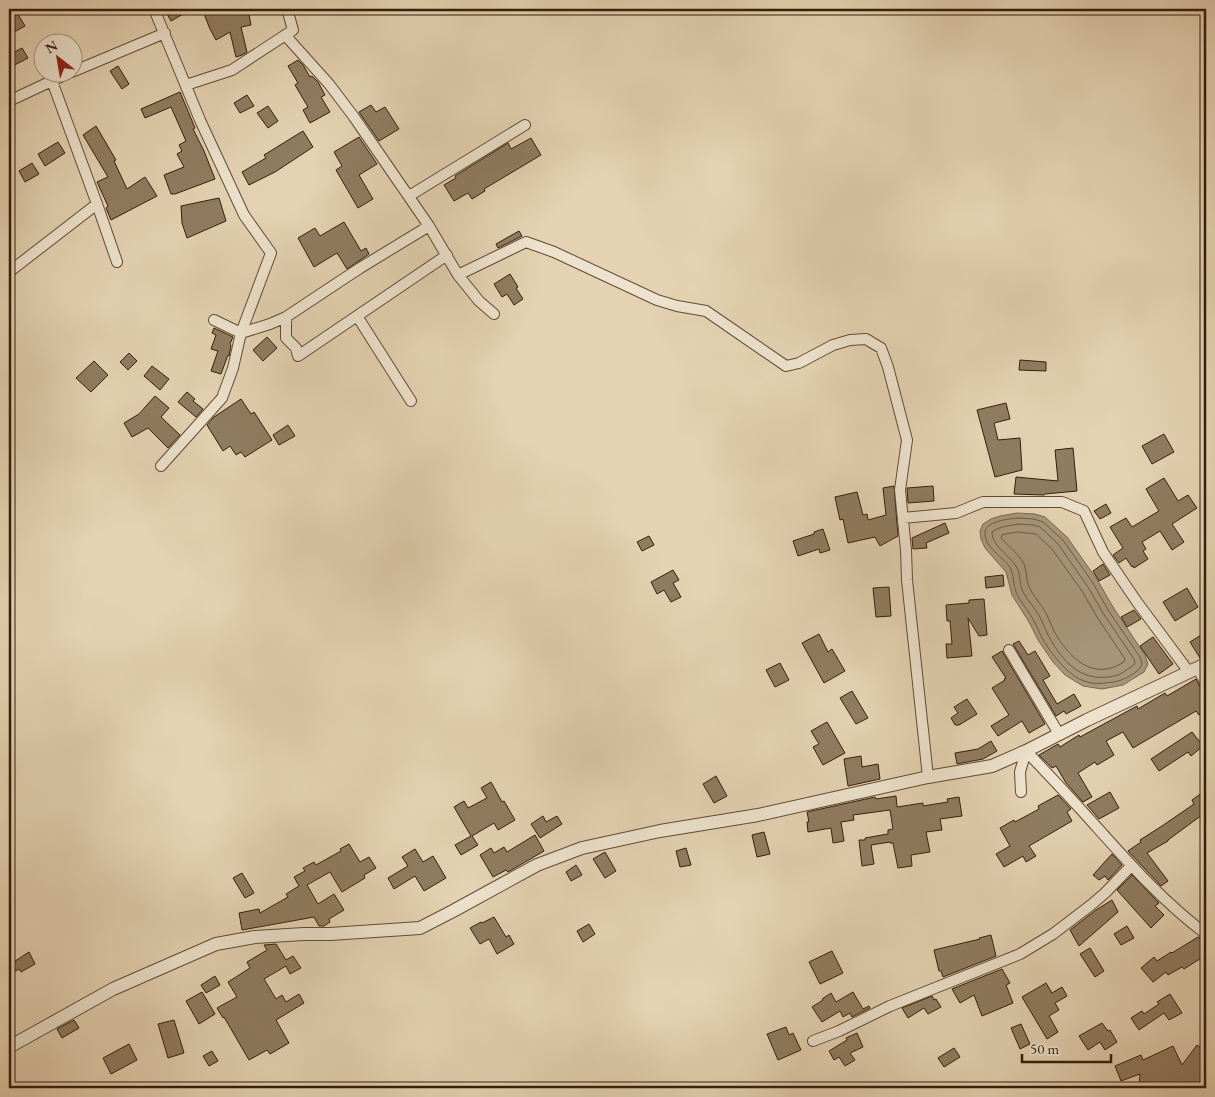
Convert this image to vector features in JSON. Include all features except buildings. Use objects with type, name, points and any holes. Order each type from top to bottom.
[{"type":"street","points":[[154,9],[200,120],[244,215],[271,253],[241,333],[233,368],[222,398],[172,451],[161,466]]},
{"type":"street","points":[[186,85],[232,70],[293,30],[287,9]]},
{"type":"street","points":[[82,68],[164,33]]},
{"type":"street","points":[[285,35],[330,84],[354,116],[430,226],[458,275],[479,301],[494,314]]},
{"type":"street","points":[[9,101],[50,82]]},
{"type":"street","points":[[52,82],[117,262]]},
{"type":"street","points":[[409,196],[525,125]]},
{"type":"street","points":[[9,272],[97,204]]},
{"type":"street","points":[[214,320],[241,333],[270,324],[286,317],[360,268],[430,226]]},
{"type":"street","points":[[458,275],[526,242],[554,252],[658,300],[677,306],[706,311],[786,366],[799,363],[833,345],[850,340],[866,339],[881,348],[888,366],[907,440],[900,490],[907,580],[928,777]]},
{"type":"street","points":[[286,317],[286,338],[296,348],[298,356],[447,255]]},
{"type":"street","points":[[357,316],[411,401]]},
{"type":"street","points":[[903,518],[956,513],[983,502],[1062,502],[1084,511],[1103,552],[1137,602],[1197,668],[1206,683]]},
{"type":"street","points":[[1009,650],[1059,734]]},
{"type":"street","points":[[9,1047],[113,989],[216,944],[255,937],[420,928],[537,865],[582,848],[660,831],[758,814],[928,777],[992,766],[1197,668]]},
{"type":"street","points":[[1022,792],[1020,772],[1026,751]]},
{"type":"street","points":[[1026,751],[1131,866],[1189,921],[1206,934]]},
{"type":"street","points":[[813,1041],[839,1031],[890,1006],[1020,954],[1053,934],[1091,905],[1131,866]]},
{"type":"water","points":[[1017,513],[1035,514],[1045,517],[1067,537],[1098,581],[1145,655],[1148,664],[1144,672],[1123,685],[1102,689],[1083,686],[1065,675],[1053,662],[1012,595],[1006,572],[985,548],[981,539],[980,531],[983,524],[1000,516]]}]
